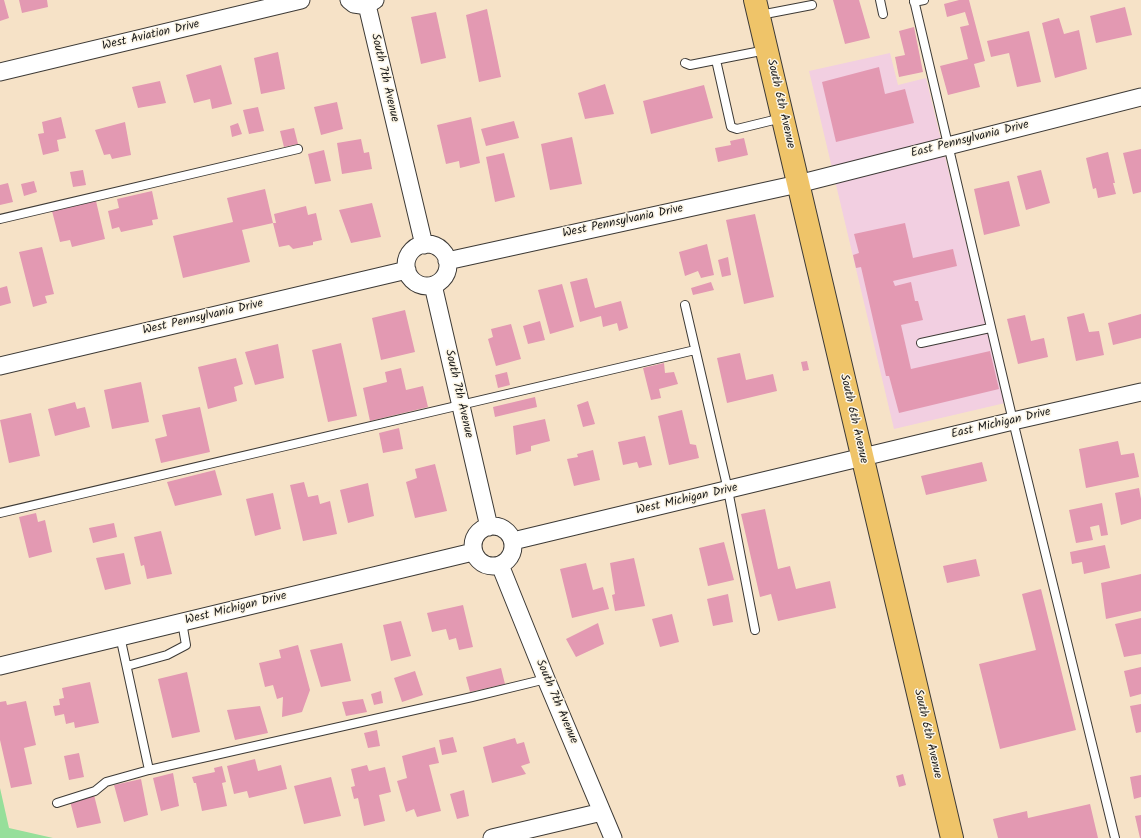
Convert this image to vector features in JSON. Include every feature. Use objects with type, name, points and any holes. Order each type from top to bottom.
[{"type":"main road","name":"South 6th Avenue","points":[[757,8],[952,838]]},
{"type":"street","name":"West Aviation Drive","points":[[0,72],[301,0]]},
{"type":"street","points":[[349,0],[354,4],[360,5],[371,2]]},
{"type":"street","name":"South 7th Avenue","points":[[371,2],[424,245]]},
{"type":"street","name":"East Pennsylvania Drive","points":[[798,184],[1141,97]]},
{"type":"street","name":"West Pennsylvania Drive","points":[[447,261],[798,184]]},
{"type":"street","points":[[424,245],[436,246],[445,255],[447,261],[448,267],[443,278],[433,285],[426,286],[414,281],[409,276],[406,263],[412,251],[417,247],[424,245]]},
{"type":"street","name":"West Pennsylvania Drive","points":[[0,366],[407,270]]},
{"type":"street","name":"South 7th Avenue","points":[[433,285],[489,527]]},
{"type":"street","name":"East Michigan Drive","points":[[862,458],[1013,421],[1141,392]]},
{"type":"street","name":"West Michigan Drive","points":[[513,541],[862,458]]},
{"type":"street","points":[[497,526],[503,528],[511,536],[513,541],[513,552],[511,557],[500,566],[491,567],[485,565],[480,562],[473,552],[472,546],[476,534],[489,527],[497,526]]},
{"type":"street","name":"West Michigan Drive","points":[[0,666],[473,552]]},
{"type":"street","name":"South 7th Avenue","points":[[500,566],[613,838]]},
{"type":"street","points":[[492,838],[602,812]]},
{"type":"lane","points":[[880,0],[883,14]]},
{"type":"lane","points":[[924,0],[914,1],[990,328],[1115,838]]},
{"type":"lane","points":[[757,8],[812,5]]},
{"type":"lane","points":[[685,63],[690,65],[767,50]]},
{"type":"lane","points":[[716,60],[731,127],[737,129],[783,118]]},
{"type":"lane","points":[[0,218],[298,149]]},
{"type":"lane","points":[[685,306],[728,490],[754,630]]},
{"type":"lane","points":[[921,343],[990,328]]},
{"type":"lane","points":[[0,513],[695,350]]},
{"type":"lane","points":[[127,666],[167,655],[186,645],[182,622]]},
{"type":"lane","points":[[120,636],[149,770]]},
{"type":"lane","points":[[57,803],[95,791],[106,782],[149,770],[546,679]]},
{"type":"shaded area","points":[[890,53],[898,85],[926,78],[1005,403],[894,429],[809,71]]},
{"type":"green space","points":[[0,788],[9,828],[53,838],[0,838]]},
{"type":"building","points":[[0,0],[4,0],[9,18],[0,21]]},
{"type":"building","points":[[19,0],[47,0],[48,7],[22,13]]},
{"type":"building","points":[[833,0],[859,0],[870,38],[845,44]]},
{"type":"building","points":[[959,0],[969,0],[985,61],[974,64],[980,87],[948,95],[940,66],[968,59],[960,27],[969,25],[965,12],[947,17],[944,4]]},
{"type":"building","points":[[1125,7],[1132,35],[1096,43],[1090,16]]},
{"type":"building","points":[[487,9],[501,77],[479,82],[466,15]]},
{"type":"building","points":[[436,12],[446,58],[421,64],[411,17]]},
{"type":"building","points":[[1059,18],[1064,34],[1079,30],[1087,69],[1055,78],[1042,23]]},
{"type":"building","points":[[914,27],[923,72],[899,77],[895,57],[905,55],[899,31]]},
{"type":"building","points":[[1029,31],[1041,82],[1017,87],[1009,53],[991,57],[987,41]]},
{"type":"building","points":[[278,52],[285,89],[261,94],[254,58]]},
{"type":"building","points":[[221,65],[232,104],[212,109],[210,99],[194,103],[186,75]]},
{"type":"building","points":[[879,67],[885,94],[905,89],[914,123],[836,142],[822,82]]},
{"type":"building","points":[[160,81],[166,103],[138,108],[132,87]]},
{"type":"building","points":[[605,84],[614,114],[585,119],[578,93]]},
{"type":"building","points":[[704,85],[713,118],[651,134],[643,101]]},
{"type":"building","points":[[337,102],[343,129],[321,135],[314,107]]},
{"type":"building","points":[[258,107],[264,131],[249,134],[243,110]]},
{"type":"building","points":[[61,117],[66,138],[57,140],[59,151],[43,155],[38,134],[44,133],[42,122]]},
{"type":"building","points":[[471,117],[480,163],[460,168],[459,161],[446,164],[437,125]]},
{"type":"building","points":[[514,121],[519,138],[486,146],[481,129]]},
{"type":"building","points":[[125,122],[131,155],[112,159],[110,154],[104,155],[95,130]]},
{"type":"building","points":[[238,123],[242,134],[232,137],[230,126]]},
{"type":"building","points":[[294,128],[298,144],[284,147],[280,131]]},
{"type":"building","points":[[572,137],[582,184],[550,190],[541,144]]},
{"type":"building","points":[[744,138],[748,155],[718,162],[715,148],[731,145],[730,141]]},
{"type":"building","points":[[361,139],[364,153],[369,152],[372,169],[342,174],[337,143]]},
{"type":"building","points":[[1141,149],[1141,192],[1133,194],[1123,153]]},
{"type":"building","points":[[324,150],[331,181],[315,184],[308,154]]},
{"type":"building","points":[[1108,152],[1116,194],[1098,198],[1096,188],[1093,189],[1086,158]]},
{"type":"building","points":[[504,153],[515,197],[495,202],[486,157]]},
{"type":"building","points":[[83,170],[86,185],[73,187],[70,172]]},
{"type":"building","points":[[1041,170],[1050,203],[1026,210],[1017,176]]},
{"type":"building","points":[[34,181],[37,192],[24,196],[21,184]]},
{"type":"building","points":[[1009,181],[1020,226],[984,235],[974,189]]},
{"type":"building","points":[[8,183],[13,202],[0,205],[0,185]]},
{"type":"building","points":[[265,189],[273,223],[242,230],[250,262],[183,278],[173,236],[233,222],[227,198]]},
{"type":"building","points":[[152,191],[158,219],[152,220],[153,225],[121,232],[119,227],[112,229],[108,211],[119,208],[117,199]]},
{"type":"building","points":[[96,201],[105,239],[72,247],[70,240],[60,242],[52,211]]},
{"type":"building","points":[[372,203],[381,237],[351,243],[339,210]]},
{"type":"building","points":[[306,206],[308,215],[316,213],[322,240],[313,242],[313,245],[293,249],[289,245],[279,247],[273,223],[276,223],[274,214]]},
{"type":"building","points":[[755,214],[774,297],[744,304],[726,220]]},
{"type":"building","points":[[905,223],[913,258],[953,249],[957,266],[893,281],[895,286],[911,282],[915,301],[918,301],[923,320],[901,325],[911,369],[990,351],[999,389],[899,413],[889,376],[886,376],[861,267],[856,268],[853,255],[859,253],[854,234]]},
{"type":"building","points":[[707,244],[714,275],[701,278],[698,271],[685,276],[679,252]]},
{"type":"building","points":[[42,247],[54,294],[45,296],[47,303],[33,307],[19,252]]},
{"type":"building","points":[[728,257],[731,275],[722,277],[718,260]]},
{"type":"building","points":[[587,278],[595,308],[621,301],[628,328],[619,331],[617,323],[603,327],[601,316],[580,322],[570,282]]},
{"type":"building","points":[[711,282],[714,290],[693,295],[691,288]]},
{"type":"building","points":[[562,284],[574,327],[550,334],[538,290]]},
{"type":"building","points":[[7,286],[11,303],[0,306],[0,288]]},
{"type":"building","points":[[405,310],[415,352],[381,360],[372,318]]},
{"type":"building","points":[[1084,313],[1089,332],[1099,331],[1104,355],[1076,361],[1067,317]]},
{"type":"building","points":[[1141,314],[1141,338],[1113,345],[1108,323]]},
{"type":"building","points":[[1025,315],[1031,341],[1044,338],[1048,357],[1018,364],[1007,319]]},
{"type":"building","points":[[540,321],[545,340],[528,344],[523,326]]},
{"type":"building","points":[[511,324],[521,359],[496,366],[488,339],[493,337],[491,329]]},
{"type":"building","points":[[341,343],[357,416],[328,422],[312,350]]},
{"type":"building","points":[[278,344],[284,378],[255,385],[245,352]]},
{"type":"building","points":[[740,353],[746,380],[773,374],[777,391],[727,403],[717,358]]},
{"type":"building","points":[[236,358],[243,384],[234,387],[237,401],[208,409],[198,367]]},
{"type":"building","points":[[807,361],[809,370],[803,371],[801,362]]},
{"type":"building","points":[[664,363],[665,373],[674,372],[678,384],[659,389],[661,398],[651,400],[643,368]]},
{"type":"building","points":[[401,368],[406,390],[423,386],[428,407],[370,421],[363,388],[387,382],[385,372]]},
{"type":"building","points":[[507,372],[510,385],[498,388],[495,375]]},
{"type":"building","points":[[141,382],[149,422],[112,429],[104,390]]},
{"type":"building","points":[[535,397],[537,407],[495,417],[493,407]]},
{"type":"building","points":[[588,401],[595,424],[583,427],[577,405]]},
{"type":"building","points":[[75,402],[77,409],[85,407],[90,427],[55,436],[48,409]]},
{"type":"building","points":[[200,407],[210,452],[161,463],[155,439],[167,436],[162,415]]},
{"type":"building","points":[[682,410],[690,444],[696,445],[699,458],[669,465],[658,416]]},
{"type":"building","points":[[31,413],[40,456],[9,463],[0,420]]},
{"type":"building","points":[[545,419],[550,441],[531,446],[531,451],[516,455],[513,426]]},
{"type":"building","points":[[399,428],[403,449],[383,453],[379,433]]},
{"type":"building","points":[[645,436],[652,465],[639,468],[637,462],[623,465],[618,442]]},
{"type":"building","points":[[1118,441],[1121,455],[1134,453],[1139,477],[1086,488],[1079,449]]},
{"type":"building","points":[[593,450],[600,480],[574,486],[567,459],[578,457],[577,454]]},
{"type":"building","points":[[982,462],[987,481],[926,495],[921,476]]},
{"type":"building","points":[[435,464],[447,511],[415,518],[406,482],[417,478],[415,469]]},
{"type":"building","points":[[215,470],[222,495],[175,506],[167,482]]},
{"type":"building","points":[[304,482],[308,497],[318,495],[320,504],[330,501],[337,534],[303,541],[290,485]]},
{"type":"building","points":[[368,483],[374,516],[348,523],[340,490]]},
{"type":"building","points":[[1139,488],[1141,499],[1141,519],[1121,525],[1115,493]]},
{"type":"building","points":[[273,493],[281,529],[255,536],[246,499]]},
{"type":"building","points":[[1102,503],[1108,535],[1101,536],[1099,525],[1090,527],[1093,540],[1076,543],[1069,510]]},
{"type":"building","points":[[765,509],[778,569],[790,566],[796,589],[830,581],[836,608],[778,621],[771,594],[760,597],[741,514]]},
{"type":"building","points":[[36,513],[38,522],[45,520],[52,552],[29,558],[19,517]]},
{"type":"building","points":[[114,523],[117,537],[93,543],[89,528]]},
{"type":"building","points":[[161,531],[172,574],[147,579],[144,565],[141,566],[134,537]]},
{"type":"building","points":[[724,542],[734,580],[708,586],[699,548]]},
{"type":"building","points":[[1105,545],[1110,568],[1084,574],[1082,562],[1072,564],[1070,552]]},
{"type":"building","points":[[124,553],[131,584],[105,590],[96,558]]},
{"type":"building","points":[[634,558],[645,606],[615,611],[612,595],[615,594],[610,563]]},
{"type":"building","points":[[976,559],[980,576],[947,583],[943,566]]},
{"type":"building","points":[[586,563],[593,590],[603,587],[609,609],[572,618],[560,569]]},
{"type":"building","points":[[1141,574],[1141,611],[1106,619],[1101,583]]},
{"type":"building","points":[[1041,589],[1076,730],[1000,749],[979,664],[1036,650],[1022,594]]},
{"type":"building","points":[[728,594],[733,622],[713,626],[707,599]]},
{"type":"building","points":[[463,605],[473,647],[459,650],[456,638],[449,640],[446,629],[432,632],[427,613]]},
{"type":"building","points":[[672,614],[679,642],[660,647],[652,619]]},
{"type":"building","points":[[1141,618],[1141,654],[1124,657],[1115,624]]},
{"type":"building","points":[[401,621],[411,656],[391,661],[383,625]]},
{"type":"building","points":[[598,623],[604,644],[576,657],[566,639]]},
{"type":"building","points":[[342,643],[351,681],[321,687],[310,650]]},
{"type":"building","points":[[298,645],[310,690],[302,712],[282,717],[283,697],[277,699],[273,685],[265,687],[259,663],[281,658],[279,650]]},
{"type":"building","points":[[1141,667],[1141,694],[1130,697],[1124,671]]},
{"type":"building","points":[[501,668],[505,684],[470,692],[466,677]]},
{"type":"building","points":[[415,671],[423,695],[402,702],[394,678]]},
{"type":"building","points":[[187,672],[200,732],[172,738],[158,679]]},
{"type":"building","points":[[90,682],[99,723],[75,728],[74,722],[66,724],[64,714],[55,716],[53,706],[60,705],[59,699],[64,698],[62,688]]},
{"type":"building","points":[[381,691],[383,703],[374,705],[371,694]]},
{"type":"building","points":[[363,699],[367,712],[346,716],[342,702]]},
{"type":"building","points":[[6,701],[7,705],[26,701],[36,745],[24,748],[32,784],[11,788],[0,740],[0,702]]},
{"type":"building","points":[[1141,704],[1141,732],[1136,733],[1130,706]]},
{"type":"building","points":[[260,706],[268,733],[235,740],[227,710]]},
{"type":"building","points":[[377,730],[380,746],[368,748],[364,733]]},
{"type":"building","points":[[453,737],[457,752],[442,755],[439,740]]},
{"type":"building","points":[[515,738],[517,744],[524,742],[530,763],[521,766],[526,774],[492,783],[483,747]]},
{"type":"building","points":[[435,747],[439,763],[429,765],[441,811],[417,817],[414,809],[406,812],[397,781],[407,778],[402,756]]},
{"type":"building","points":[[79,753],[84,777],[69,780],[64,756]]},
{"type":"building","points":[[255,759],[258,771],[281,765],[287,789],[249,798],[247,791],[234,794],[227,766]]},
{"type":"building","points":[[367,765],[369,771],[385,767],[391,792],[379,795],[385,821],[364,826],[358,798],[354,799],[351,787],[355,786],[351,769]]},
{"type":"building","points":[[222,766],[226,782],[222,783],[227,806],[202,811],[196,783],[194,783],[192,777],[215,772],[214,768]]},
{"type":"building","points":[[173,773],[179,806],[161,811],[153,778]]},
{"type":"building","points":[[903,774],[906,785],[899,787],[896,776]]},
{"type":"building","points":[[1141,775],[1141,797],[1134,799],[1130,777]]},
{"type":"building","points":[[331,777],[341,816],[304,824],[294,786]]},
{"type":"building","points":[[141,779],[148,815],[124,822],[114,785]]},
{"type":"building","points":[[464,790],[469,816],[457,819],[450,794]]},
{"type":"building","points":[[94,795],[101,823],[77,828],[70,801]]},
{"type":"building","points":[[1090,804],[1098,838],[998,838],[993,819],[1027,811],[1028,818]]},
{"type":"building","points":[[1141,815],[1141,838],[1140,838],[1135,816]]}]
